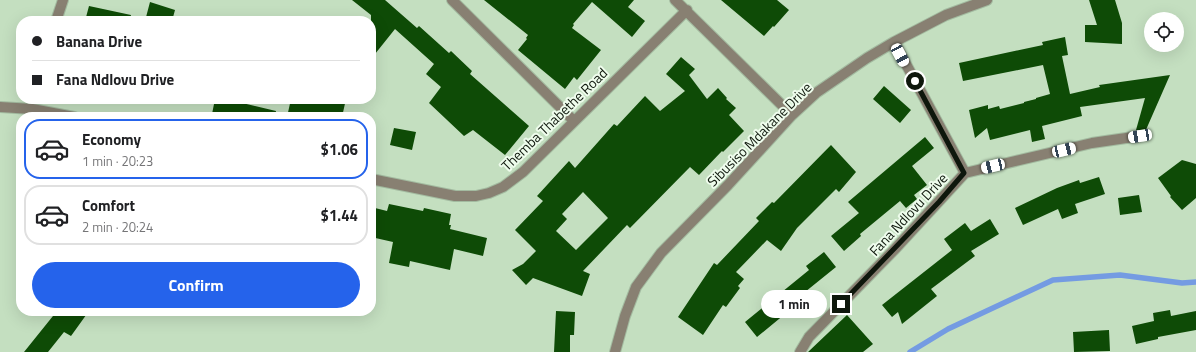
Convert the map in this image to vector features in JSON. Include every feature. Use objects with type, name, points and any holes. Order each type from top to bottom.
[{"type":"street","points":[[58,16],[63,0]]},
{"type":"street","points":[[452,0],[574,121]]},
{"type":"street","points":[[675,0],[687,10],[792,115]]},
{"type":"street","name":"Sibusiso Mdakane Drive","points":[[615,352],[621,328],[636,287],[661,253],[792,115],[822,89],[867,58],[894,42],[946,15],[987,0]]},
{"type":"street","name":"Themba Thabethe Road","points":[[376,180],[455,196],[476,196],[489,193],[503,187],[523,172],[687,10]]},
{"type":"street","points":[[894,42],[964,173]]},
{"type":"street","points":[[0,107],[33,104],[58,112]]},
{"type":"street","name":"Fana Ndlovu Drive","points":[[800,352],[809,337],[895,249],[964,173],[1092,144],[1140,136]]},
{"type":"building","points":[[352,0],[385,0],[417,28],[419,26],[449,53],[451,51],[472,71],[470,74],[529,126],[505,155],[473,130],[464,136],[429,103],[441,87],[426,74],[434,64],[395,29],[376,53],[376,16],[371,15]]},
{"type":"building","points":[[484,0],[634,0],[628,7],[645,21],[632,37],[592,2],[573,24],[574,25],[572,28],[601,50],[577,80],[574,77],[565,89],[518,50],[527,39],[526,38],[528,35]]},
{"type":"building","points":[[721,0],[777,0],[789,10],[764,36]]},
{"type":"building","points":[[1089,0],[1115,0],[1122,23],[1122,44],[1085,42],[1085,25],[1097,25]]},
{"type":"building","points":[[150,2],[175,10],[173,16],[146,16]]},
{"type":"building","points":[[89,6],[131,15],[131,16],[86,16]]},
{"type":"building","points":[[1065,37],[1068,55],[1062,56],[1070,94],[1100,87],[1099,85],[1170,75],[1145,132],[1142,130],[1136,130],[1145,98],[1080,107],[1082,116],[1042,126],[1045,139],[1032,142],[1030,130],[990,140],[987,128],[975,138],[969,110],[988,105],[988,109],[999,106],[1000,109],[1050,94],[1043,65],[963,81],[959,63],[1043,45],[1042,42]]},
{"type":"building","points":[[681,57],[695,69],[689,75],[707,99],[718,88],[727,98],[726,99],[736,108],[729,115],[744,131],[699,175],[690,167],[630,228],[627,225],[583,271],[590,274],[582,296],[533,278],[526,285],[512,270],[523,264],[536,251],[515,230],[543,201],[537,196],[569,161],[575,168],[614,124],[617,126],[645,96],[660,111],[685,91],[666,74]],"holes":[[[583,192],[608,218],[576,250],[556,231],[567,219],[562,214]]]},
{"type":"building","points":[[884,86],[911,110],[900,123],[873,99]]},
{"type":"building","points":[[214,104],[246,104],[276,111],[276,112],[212,112]]},
{"type":"building","points":[[290,104],[345,104],[343,112],[288,112]]},
{"type":"building","points":[[394,128],[416,132],[412,150],[390,145]]},
{"type":"building","points":[[925,137],[934,148],[912,166],[927,185],[914,195],[917,199],[906,208],[900,201],[860,234],[861,236],[844,251],[831,236],[859,213],[848,202]]},
{"type":"building","points":[[831,145],[856,172],[839,192],[836,189],[797,228],[781,251],[767,240],[736,272],[744,279],[738,286],[740,288],[726,307],[723,305],[703,335],[678,317],[714,263],[717,265],[759,221],[756,218],[772,202],[774,203]]},
{"type":"building","points":[[1182,160],[1196,164],[1196,198],[1182,210],[1170,197],[1171,196],[1158,178]]},
{"type":"building","points":[[1099,177],[1105,194],[1075,204],[1078,213],[1062,219],[1058,209],[1023,225],[1015,208],[1057,188],[1079,180],[1080,183]]},
{"type":"building","points":[[1139,195],[1142,212],[1120,215],[1118,198]]},
{"type":"building","points":[[389,204],[423,211],[424,208],[451,214],[449,225],[451,225],[450,229],[487,238],[483,256],[454,249],[450,270],[410,261],[409,267],[389,263],[393,242],[376,238],[376,208],[387,211]]},
{"type":"building","points":[[990,219],[999,234],[971,251],[975,256],[931,289],[937,296],[902,324],[898,312],[892,317],[882,305],[952,250],[944,239],[965,223],[971,231]]},
{"type":"building","points":[[824,252],[836,267],[805,292],[808,295],[757,337],[745,322],[809,270],[806,266]]},
{"type":"building","points":[[1170,310],[1171,316],[1196,311],[1196,330],[1158,337],[1158,339],[1136,344],[1132,326],[1154,321],[1153,313]]},
{"type":"building","points":[[556,311],[575,312],[574,335],[570,335],[570,352],[554,352]]},
{"type":"building","points":[[847,315],[873,344],[863,352],[808,352]]},
{"type":"building","points":[[53,316],[85,316],[71,336],[64,332],[48,352],[24,352]]},
{"type":"building","points":[[1109,330],[1110,351],[1074,352],[1073,332]]},
{"type":"waterway","points":[[910,352],[948,329],[1053,280],[1120,275],[1182,283],[1196,282]]},
{"type":"route","points":[[841,304],[895,249],[964,173],[915,81]]}]
